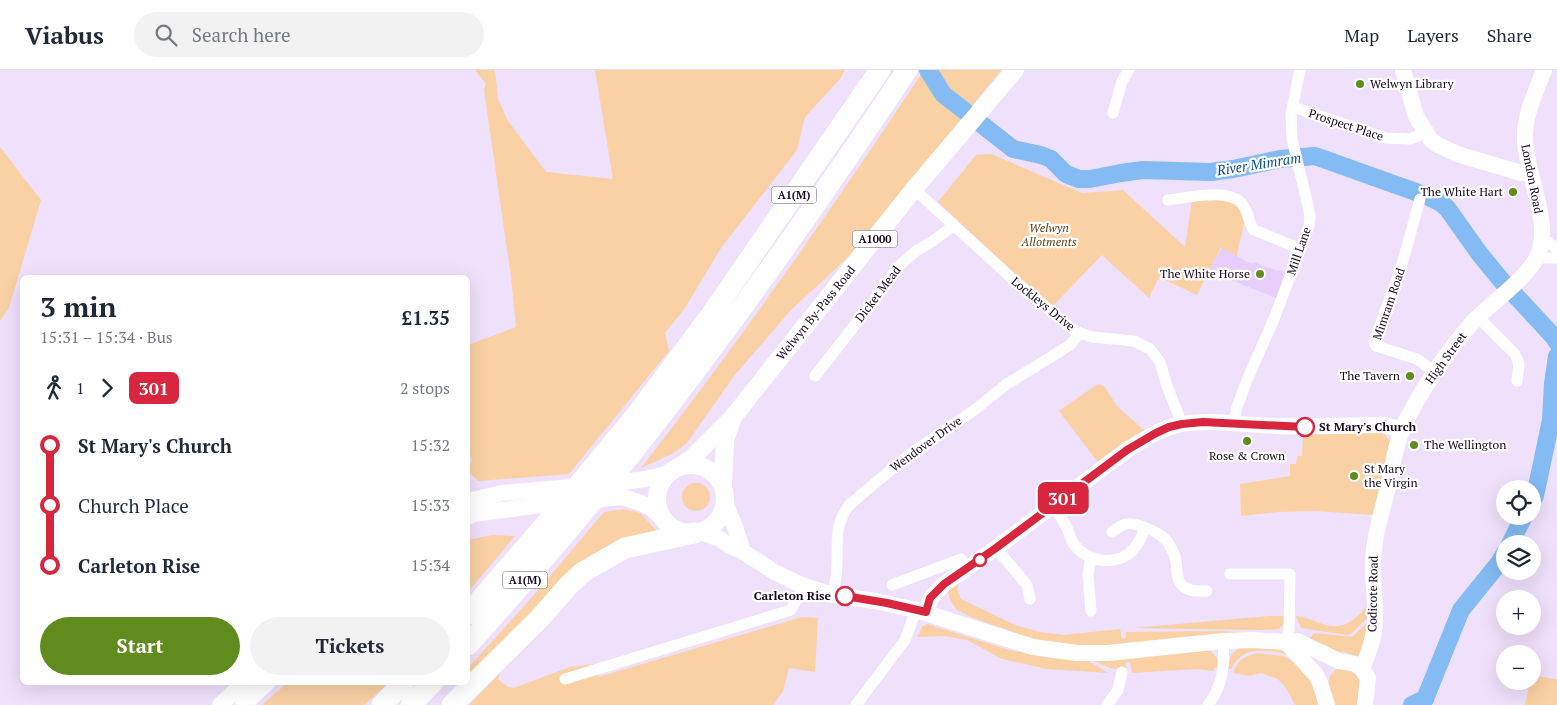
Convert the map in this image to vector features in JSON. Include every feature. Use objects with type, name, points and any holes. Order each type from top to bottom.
[{"type":"highway","name":"A1(M)","points":[[470,643],[513,595],[618,470],[667,408],[841,168],[907,70]]},
{"type":"highway","name":"A1(M)","points":[[470,612],[582,480],[591,472],[634,418],[712,315],[878,73]]},
{"type":"highway","points":[[452,705],[540,618],[569,585],[589,568],[624,548],[697,532]]},
{"type":"highway","points":[[382,705],[401,685]]},
{"type":"highway","points":[[411,705],[430,685]]},
{"type":"main road","name":"Welwyn By-Pass Road","points":[[673,471],[693,457],[733,417],[914,189],[1015,70]]},
{"type":"main road","name":"Welwyn By-Pass Road","points":[[724,492],[725,441],[733,417]]},
{"type":"main road","points":[[698,465],[716,473],[724,492],[720,516],[708,528],[687,533],[674,529],[664,520],[659,511],[657,492],[661,482],[673,471],[698,465]]},
{"type":"street","points":[[1113,112],[1122,81],[1129,70]]},
{"type":"street","name":"Mill Lane","points":[[1234,424],[1237,407],[1274,319],[1309,226],[1310,216],[1292,139],[1291,120],[1300,70]]},
{"type":"street","points":[[1403,70],[1416,116],[1426,133],[1438,145],[1446,150],[1510,170],[1531,173]]},
{"type":"street","name":"London Road","points":[[1502,294],[1528,271],[1537,258],[1542,237],[1525,140],[1526,122],[1544,70]]},
{"type":"street","name":"Prospect Place","points":[[1293,107],[1386,138],[1410,139],[1426,133]]},
{"type":"street","points":[[1510,170],[1521,156],[1527,154]]},
{"type":"street","name":"Lockleys Drive","points":[[914,189],[1016,282],[1066,324],[1080,333],[1092,337],[1134,341],[1156,355],[1163,368],[1167,386],[1182,424]]},
{"type":"street","points":[[1168,200],[1208,195],[1234,197],[1239,200],[1246,210],[1251,227],[1254,230],[1301,249]]},
{"type":"street","name":"Mimram Road","points":[[1420,199],[1401,268],[1374,342],[1376,346],[1417,359],[1435,372]]},
{"type":"street","name":"Dicket Mead","points":[[815,376],[899,266],[916,251],[954,225]]},
{"type":"street","points":[[1542,237],[1557,249]]},
{"type":"street","points":[[1537,258],[1557,258]]},
{"type":"street","name":"High Street","points":[[1402,430],[1412,409],[1435,372],[1478,316],[1502,294]]},
{"type":"street","points":[[1478,316],[1515,354],[1519,370],[1517,381]]},
{"type":"street","name":"Wendover Drive","points":[[833,594],[836,577],[836,539],[839,525],[850,505],[910,454],[973,411],[1007,384],[1070,345],[1080,333]]},
{"type":"street","points":[[892,585],[949,571],[996,548],[1127,450],[1162,430],[1182,424],[1203,422],[1295,427],[1384,425],[1402,430]]},
{"type":"street","name":"Codicote Road","points":[[1362,669],[1370,649],[1375,618],[1373,574],[1375,545],[1396,446],[1402,430]]},
{"type":"street","points":[[470,501],[502,493],[645,479],[673,471]]},
{"type":"street","points":[[724,492],[731,521],[740,540],[742,550]]},
{"type":"street","points":[[470,516],[518,508],[622,497],[642,502],[664,520]]},
{"type":"street","points":[[1053,506],[1061,517],[1072,542],[1084,554],[1097,560],[1108,561],[1125,556],[1140,541],[1146,528]]},
{"type":"street","points":[[1112,532],[1125,524],[1146,528],[1163,538],[1176,559],[1178,577],[1181,584],[1187,589],[1207,591]]},
{"type":"street","points":[[697,532],[720,539],[730,546],[742,550],[776,573],[804,586],[833,594],[921,611],[1023,645],[1060,652],[1108,653],[1223,641],[1297,641],[1340,661],[1355,664],[1362,669],[1368,678],[1365,705]]},
{"type":"street","points":[[996,548],[1027,585],[1030,599]]},
{"type":"street","points":[[1090,557],[1088,574],[1091,611]]},
{"type":"street","points":[[856,705],[905,640],[921,611],[949,571],[961,559]]},
{"type":"street","points":[[1230,574],[1290,574],[1289,630],[1286,642]]},
{"type":"street","points":[[565,679],[791,610],[804,586]]},
{"type":"street","points":[[1208,705],[1215,696],[1222,676],[1223,641]]},
{"type":"street","points":[[1286,642],[1310,668],[1320,683],[1327,705]]},
{"type":"street","points":[[1320,683],[1328,667],[1340,661]]},
{"type":"street","points":[[1107,705],[1118,690],[1122,672]]},
{"type":"street","points":[[220,705],[242,685]]},
{"type":"street","points":[[243,705],[265,685]]},
{"type":"shaded area","points":[[1222,247],[1253,264],[1254,262],[1286,272],[1276,298],[1208,272]]},
{"type":"green space","points":[[475,70],[495,70],[498,99],[508,121],[546,172],[613,179],[595,70],[845,70],[840,79],[805,117],[797,150],[721,248],[685,308],[665,333],[669,351],[569,474],[478,481],[470,473],[472,459],[470,456],[470,344],[516,327],[511,277],[484,90],[486,84]]},
{"type":"green space","points":[[924,70],[1001,70],[857,249],[791,310],[734,376],[687,443],[672,454],[641,468],[715,371],[786,272]]},
{"type":"green space","points":[[0,147],[41,200],[9,308],[0,321]]},
{"type":"green space","name":"Welwyn Allotments","points":[[991,154],[1082,193],[1123,190],[1185,247],[1192,200],[1216,197],[1238,203],[1244,220],[1237,256],[1221,247],[1197,295],[1159,277],[1149,298],[1102,255],[1051,308],[938,202],[976,155]]},
{"type":"green space","points":[[1098,384],[1104,386],[1117,406],[1145,431],[1100,465],[1059,411]]},
{"type":"green space","points":[[1377,431],[1384,434],[1390,441],[1374,515],[1315,511],[1241,516],[1240,484],[1290,476],[1290,464],[1296,464],[1297,456],[1302,456],[1303,433]]},
{"type":"green space","points":[[696,483],[706,487],[710,497],[706,507],[696,511],[686,507],[682,497],[686,487]]},
{"type":"green space","points":[[624,509],[640,513],[660,534],[623,544],[470,680],[470,666],[534,595],[604,512]]},
{"type":"green space","points":[[492,535],[515,536],[470,590],[470,540]]},
{"type":"green space","points":[[959,583],[957,589],[961,599],[1015,625],[1040,632],[1064,635],[1120,629],[1122,639],[1126,638],[1126,632],[1219,631],[1254,633],[1090,647],[1032,639],[957,610],[950,600],[948,592],[953,585]]},
{"type":"green space","points":[[1366,607],[1370,607],[1369,616],[1351,634],[1347,635],[1301,628],[1296,616],[1326,625],[1338,626],[1349,623]]},
{"type":"green space","points":[[1287,616],[1279,629],[1133,628]]},
{"type":"green space","points":[[802,617],[818,618],[815,672],[789,668],[783,691],[773,705],[469,705],[500,673],[498,679],[508,687],[514,688],[570,667],[593,664],[598,677]]},
{"type":"green space","points":[[1370,620],[1362,658],[1344,652],[1331,651],[1308,641],[1314,633],[1352,637]]},
{"type":"green space","points":[[927,624],[1009,650],[1051,658],[1087,660],[1108,673],[1047,669],[1002,659],[967,640],[944,636],[917,637],[922,627]]},
{"type":"green space","points":[[1241,646],[1275,647],[1293,656],[1258,650],[1243,655],[1231,669],[1228,669],[1231,655]]},
{"type":"green space","points":[[1209,650],[1218,662],[1218,668],[1214,668],[1214,671],[1197,669],[1132,673],[1130,662],[1125,662],[1127,670],[1110,668],[1088,658]]},
{"type":"green space","points":[[1258,653],[1283,656],[1305,667],[1321,705],[1295,705],[1286,688],[1278,679],[1261,673],[1250,676],[1233,673],[1242,659]]},
{"type":"green space","points":[[1339,668],[1352,671],[1359,680],[1358,705],[1332,705],[1329,679],[1334,671]]},
{"type":"green space","points":[[1541,677],[1557,679],[1557,705],[1525,705],[1528,690],[1541,690]]},
{"type":"green space","points":[[285,685],[387,685],[364,705],[262,705]]},
{"type":"waterway","name":"River Mimram","points":[[928,70],[943,94],[1013,149],[1051,159],[1066,174],[1079,179],[1090,179],[1143,170],[1211,172],[1280,159],[1315,156],[1427,196],[1447,208],[1501,280],[1557,342]]},
{"type":"waterway","name":"River Mimram","points":[[1538,480],[1551,420],[1557,356]]},
{"type":"waterway","name":"River Mimram","points":[[1514,535],[1520,525]]},
{"type":"waterway","name":"River Mimram","points":[[1412,705],[1425,699],[1461,610],[1496,567]]},
{"type":"bus line","name":"301","points":[[845,596],[926,612],[930,598],[944,584],[980,560],[1127,450],[1169,427],[1182,424],[1213,422],[1305,427]]},
{"type":"place","name":"Welwyn Library","points":[[1360,84]]},
{"type":"place","name":"The White Hart","points":[[1513,192]]},
{"type":"place","name":"The White Horse","points":[[1260,274]]},
{"type":"place","name":"The Tavern","points":[[1410,376]]},
{"type":"place","name":"St Mary's Church","points":[[1305,427]]},
{"type":"place","name":"Rose & Crown","points":[[1247,441]]},
{"type":"place","name":"The Wellington","points":[[1414,445]]},
{"type":"place","name":"St Mary the Virgin","points":[[1354,476]]},
{"type":"place","name":"Carleton Rise","points":[[845,596]]}]
